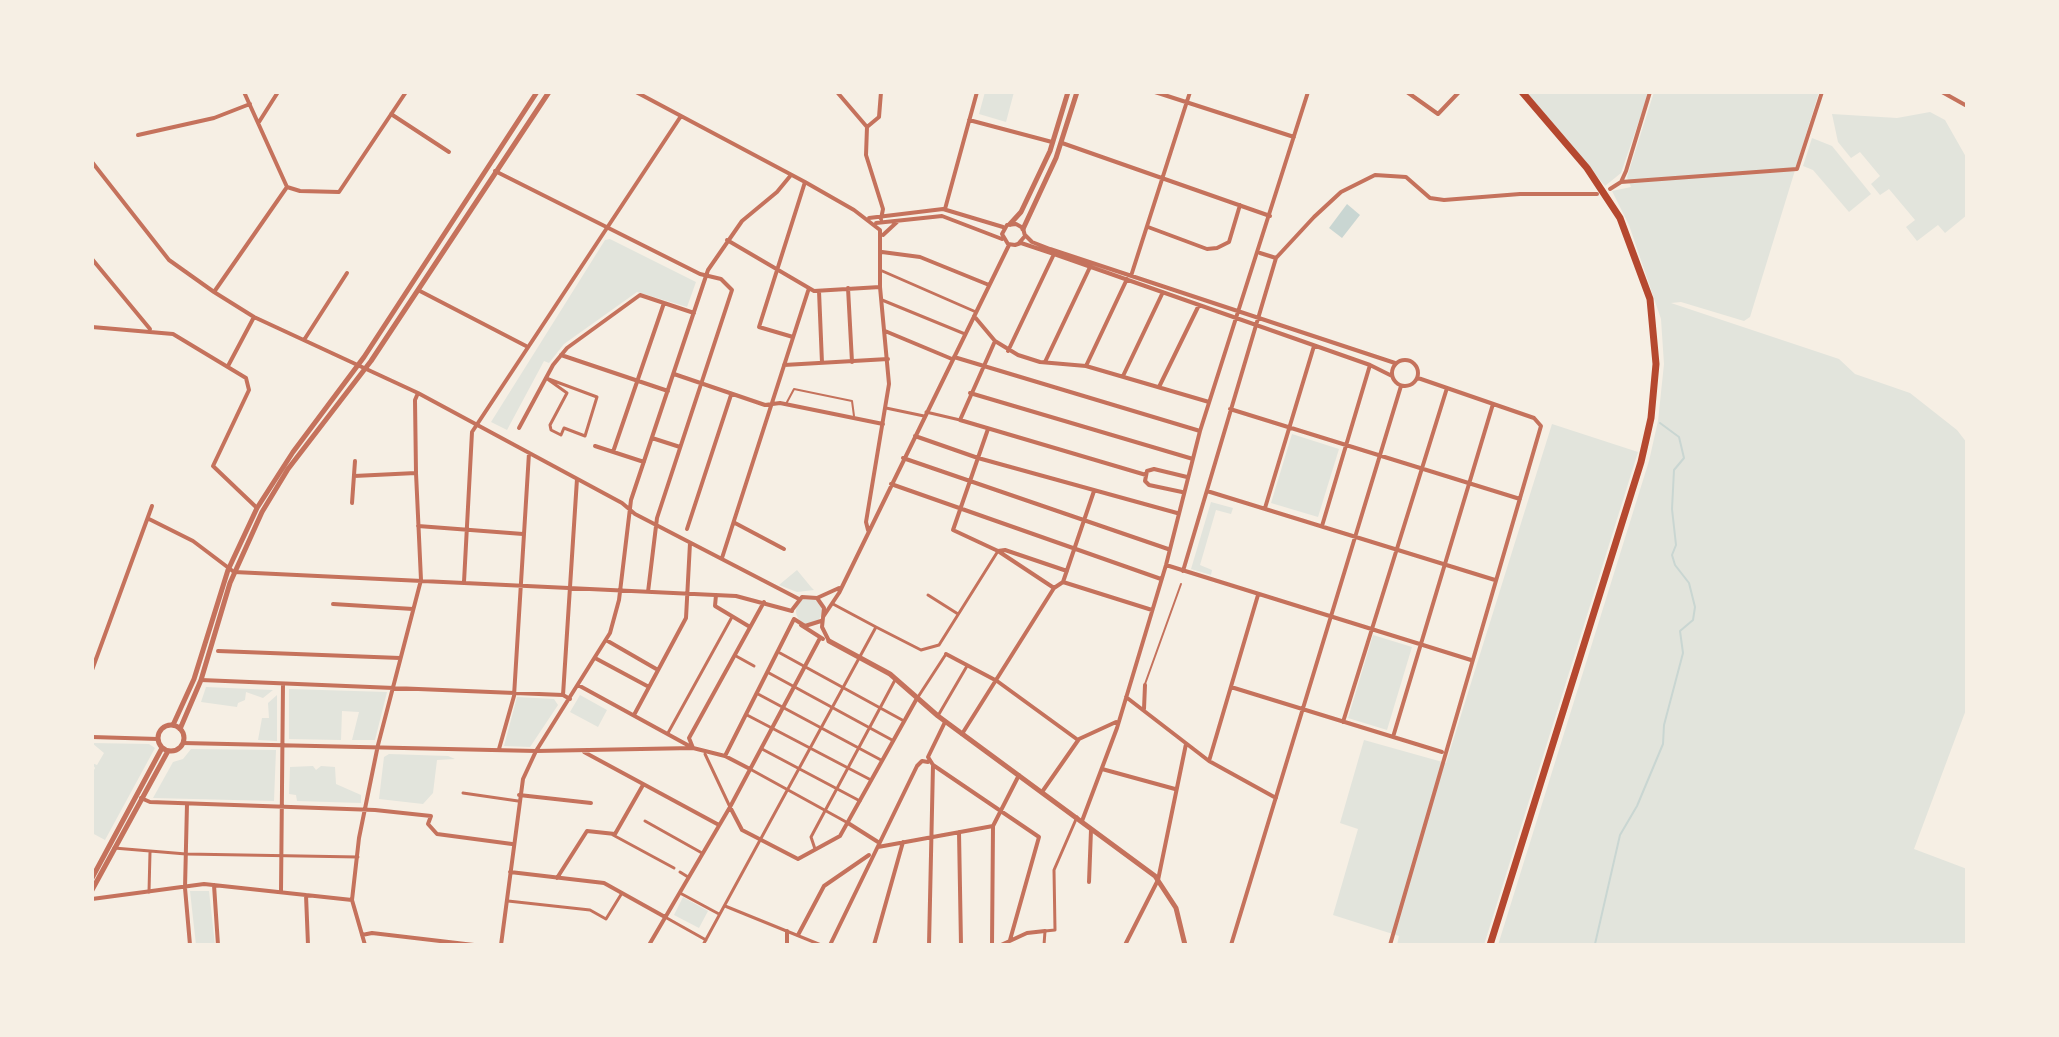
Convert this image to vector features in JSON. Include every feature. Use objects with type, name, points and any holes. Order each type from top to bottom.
[{"type":"main road","points":[[1490,945],[1641,462],[1651,418],[1655,377],[1654,323],[1632,242],[1604,191],[1522,92]]},
{"type":"street","points":[[244,92],[287,187]]},
{"type":"street","points":[[259,122],[278,92]]},
{"type":"street","points":[[287,187],[339,192],[406,92]]},
{"type":"street","points":[[183,743],[180,729],[201,680],[231,571],[288,469],[361,366],[537,92]]},
{"type":"street","points":[[173,725],[194,679],[231,571],[257,508],[293,452],[418,290],[549,92]]},
{"type":"street","points":[[637,92],[876,222],[942,216],[1007,242],[1019,243],[1395,363],[1404,359],[1413,362],[1418,378]]},
{"type":"street","points":[[837,92],[867,127],[866,155],[883,209],[876,222]]},
{"type":"street","points":[[867,127],[879,117],[881,92]]},
{"type":"street","points":[[945,209],[977,92]]},
{"type":"street","points":[[800,624],[810,627],[822,619],[833,604],[989,285],[1007,242],[1008,225],[1021,212],[1053,143],[1068,92]]},
{"type":"street","points":[[1019,243],[1062,143],[1077,92]]},
{"type":"street","points":[[1155,92],[1294,137]]},
{"type":"street","points":[[1086,366],[1129,278],[1190,92]]},
{"type":"street","points":[[1001,945],[1027,933],[1055,930],[1054,870],[1102,769],[1126,697],[1166,565],[1182,492],[1200,431],[1308,92]]},
{"type":"street","points":[[1407,92],[1438,114],[1459,92]]},
{"type":"street","points":[[1621,182],[1650,92]]},
{"type":"street","points":[[1610,189],[1621,182],[1797,169],[1822,92]]},
{"type":"street","points":[[1942,92],[1967,106]]},
{"type":"street","points":[[138,135],[214,118],[250,104]]},
{"type":"street","points":[[391,114],[449,152]]},
{"type":"street","points":[[464,582],[472,432],[681,116]]},
{"type":"street","points":[[969,120],[1053,143]]},
{"type":"street","points":[[1062,143],[1270,216]]},
{"type":"street","points":[[92,162],[169,260],[254,317],[418,393],[799,599]]},
{"type":"street","points":[[495,171],[706,277],[721,279],[732,290],[656,524],[648,592]]},
{"type":"street","points":[[501,945],[518,798],[536,751],[613,624],[629,509],[710,265],[727,240],[791,175]]},
{"type":"street","points":[[1183,571],[1276,258],[1282,248],[1341,192],[1375,175],[1406,177],[1430,198],[1444,200],[1520,194],[1597,194]]},
{"type":"street","points":[[793,337],[759,327],[805,182]]},
{"type":"street","points":[[214,292],[287,187]]},
{"type":"street","points":[[1148,227],[1207,249],[1217,248],[1229,242],[1240,205]]},
{"type":"street","points":[[876,222],[945,209],[995,227],[1008,225],[1024,231],[1032,242],[1236,319],[1370,365],[1392,376],[1401,386]]},
{"type":"street","points":[[868,530],[886,408],[888,359],[880,287],[882,233],[876,222]]},
{"type":"street","points":[[882,233],[899,222]]},
{"type":"street","points":[[727,240],[809,288],[819,291],[880,287]]},
{"type":"street","points":[[882,252],[920,257],[989,285]]},
{"type":"street","points":[[1259,253],[1276,258]]},
{"type":"street","points":[[1008,351],[1054,254]]},
{"type":"street","points":[[92,259],[150,329]]},
{"type":"street","points":[[1045,362],[1091,266]]},
{"type":"street","points":[[880,270],[975,314],[995,341],[1008,351],[1045,362],[1086,366],[1209,402]]},
{"type":"street","points":[[304,340],[347,273]]},
{"type":"street","points":[[722,558],[809,288]]},
{"type":"street","points":[[848,288],[852,362]]},
{"type":"street","points":[[418,290],[527,346]]},
{"type":"street","points":[[819,291],[822,363]]},
{"type":"street","points":[[1123,376],[1163,292]]},
{"type":"street","points":[[519,428],[561,355],[640,295],[694,313]]},
{"type":"street","points":[[882,300],[965,334]]},
{"type":"street","points":[[613,452],[664,303]]},
{"type":"street","points":[[1159,387],[1199,305]]},
{"type":"street","points":[[228,366],[254,317]]},
{"type":"street","points":[[92,327],[150,329],[173,334],[243,375],[249,386],[213,466],[257,508]]},
{"type":"street","points":[[885,331],[953,358],[1200,431]]},
{"type":"street","points":[[960,420],[995,341]]},
{"type":"street","points":[[1265,509],[1314,346]]},
{"type":"street","points":[[561,355],[668,391]]},
{"type":"street","points":[[784,365],[888,359]]},
{"type":"street","points":[[1392,376],[1395,363]]},
{"type":"street","points":[[1322,526],[1370,365]]},
{"type":"street","points":[[674,374],[731,395],[772,405],[786,404],[883,424]]},
{"type":"street","points":[[546,378],[597,397],[585,436],[564,428],[561,435],[551,430],[550,425],[567,393],[546,378]]},
{"type":"street","points":[[1401,386],[1411,385],[1418,378]]},
{"type":"street","points":[[1390,945],[1540,422],[1418,378]]},
{"type":"street","points":[[1231,945],[1401,386]]},
{"type":"street","points":[[1343,722],[1447,388]]},
{"type":"street","points":[[365,945],[352,900],[364,809],[421,580],[416,473],[415,400],[418,393]]},
{"type":"street","points":[[970,393],[1193,459]]},
{"type":"street","points":[[687,529],[731,395]]},
{"type":"street","points":[[1393,737],[1493,404]]},
{"type":"street","points":[[886,408],[960,420],[1146,475]]},
{"type":"street","points":[[1230,409],[1520,499]]},
{"type":"street","points":[[988,429],[953,530],[998,551],[1054,588]]},
{"type":"street","points":[[914,436],[978,458],[1177,513]]},
{"type":"street","points":[[652,438],[681,447]]},
{"type":"street","points":[[595,446],[644,462]]},
{"type":"street","points":[[499,749],[514,693],[529,453]]},
{"type":"street","points":[[903,458],[1168,549]]},
{"type":"street","points":[[352,503],[355,461]]},
{"type":"street","points":[[1146,475],[1154,469],[1187,477]]},
{"type":"street","points":[[354,476],[416,473]]},
{"type":"street","points":[[1146,475],[1149,485],[1182,492]]},
{"type":"street","points":[[563,695],[577,479]]},
{"type":"street","points":[[891,484],[1161,579]]},
{"type":"street","points":[[962,734],[1054,588],[1063,582],[1094,491]]},
{"type":"street","points":[[1207,491],[1496,580]]},
{"type":"street","points":[[870,501],[880,505]]},
{"type":"street","points":[[92,670],[152,506]]},
{"type":"street","points":[[149,519],[201,546],[231,571],[716,595],[764,602],[792,611]]},
{"type":"street","points":[[735,523],[784,549]]},
{"type":"street","points":[[418,526],[523,534]]},
{"type":"street","points":[[634,715],[686,618],[690,542]]},
{"type":"street","points":[[833,604],[921,650],[939,645],[998,551],[1005,550],[1067,571]]},
{"type":"street","points":[[1166,565],[1471,660]]},
{"type":"street","points":[[1063,582],[1152,610]]},
{"type":"street","points":[[817,598],[839,588]]},
{"type":"street","points":[[716,595],[715,606],[750,627]]},
{"type":"street","points":[[829,641],[822,619],[824,608],[817,598],[808,595],[799,599],[792,611],[794,619],[800,624],[895,680],[916,700],[1158,880],[1176,908],[1185,945]]},
{"type":"street","points":[[928,595],[958,614]]},
{"type":"street","points":[[1209,761],[1258,595]]},
{"type":"street","points":[[693,748],[689,738],[764,602]]},
{"type":"street","points":[[333,604],[413,609]]},
{"type":"street","points":[[668,734],[732,617]]},
{"type":"street","points":[[725,756],[780,653],[794,619]]},
{"type":"street","points":[[510,872],[600,882],[705,943],[876,627]]},
{"type":"street","points":[[649,945],[730,807],[820,638]]},
{"type":"street","points":[[606,640],[658,670]]},
{"type":"street","points":[[218,651],[400,658]]},
{"type":"street","points":[[780,653],[904,721]]},
{"type":"street","points":[[705,754],[742,829],[798,859],[840,836],[916,700],[946,654],[997,681],[1078,740]]},
{"type":"street","points":[[735,655],[754,666]]},
{"type":"street","points":[[595,658],[649,687]]},
{"type":"street","points":[[938,716],[967,666]]},
{"type":"street","points":[[769,673],[893,741]]},
{"type":"street","points":[[201,680],[563,695],[570,699]]},
{"type":"street","points":[[815,849],[811,837],[895,680]]},
{"type":"street","points":[[281,892],[283,684]]},
{"type":"street","points":[[578,685],[705,754],[725,756],[788,789],[848,823],[877,845],[993,826]]},
{"type":"street","points":[[1144,709],[1145,685]]},
{"type":"street","points":[[1231,687],[1444,753]]},
{"type":"street","points":[[758,694],[882,761]]},
{"type":"street","points":[[1126,697],[1209,761],[1276,798]]},
{"type":"street","points":[[747,715],[871,781]]},
{"type":"street","points":[[1042,792],[1078,740],[1111,727],[1118,720]]},
{"type":"street","points":[[929,945],[931,764],[933,740],[945,722]]},
{"type":"street","points":[[158,739],[163,728],[173,725],[180,729]]},
{"type":"street","points":[[92,737],[158,739]]},
{"type":"street","points":[[158,739],[165,749],[176,751],[183,743],[378,745],[536,751],[693,748]]},
{"type":"street","points":[[1125,945],[1158,880],[1186,744]]},
{"type":"street","points":[[92,890],[165,749]]},
{"type":"street","points":[[92,878],[165,749]]},
{"type":"street","points":[[762,749],[860,801]]},
{"type":"street","points":[[581,751],[719,825]]},
{"type":"street","points":[[830,945],[871,853],[919,763],[931,764],[1001,810],[1038,840],[1010,940]]},
{"type":"street","points":[[1102,769],[1175,789]]},
{"type":"street","points":[[992,945],[993,826],[1019,775]]},
{"type":"street","points":[[557,878],[587,831],[615,834],[643,785]]},
{"type":"street","points":[[463,793],[591,803]]},
{"type":"street","points":[[141,798],[150,802],[364,809],[431,816],[428,824],[437,834],[512,844]]},
{"type":"street","points":[[187,804],[185,888],[190,945]]},
{"type":"street","points":[[628,811],[634,815]]},
{"type":"street","points":[[645,821],[702,853]]},
{"type":"street","points":[[1089,882],[1091,828]]},
{"type":"street","points":[[959,832],[961,945]]},
{"type":"street","points":[[610,833],[674,868]]},
{"type":"street","points":[[874,945],[903,842]]},
{"type":"street","points":[[114,848],[186,854],[358,857]]},
{"type":"street","points":[[149,893],[150,852]]},
{"type":"street","points":[[798,935],[824,886],[871,853]]},
{"type":"street","points":[[680,872],[688,877]]},
{"type":"street","points":[[92,899],[214,885],[352,900]]},
{"type":"street","points":[[214,885],[218,945]]},
{"type":"street","points":[[506,901],[590,910],[606,919],[622,893]]},
{"type":"street","points":[[680,893],[720,915]]},
{"type":"street","points":[[306,895],[308,945]]},
{"type":"street","points":[[725,906],[821,945]]},
{"type":"street","points":[[787,931],[787,945]]},
{"type":"street","points":[[1044,945],[1045,931]]},
{"type":"street","points":[[362,935],[372,933],[474,945]]},
{"type":"lane","points":[[786,404],[794,389],[852,401],[853,417]]},
{"type":"lane","points":[[1145,685],[1181,584]]},
{"type":"shaded area","points":[[985,92],[1014,92],[1006,122],[979,114]]},
{"type":"shaded area","points":[[1526,92],[1649,92],[1621,173],[1605,186]]},
{"type":"shaded area","points":[[1654,92],[1819,92],[1750,317],[1744,321],[1681,302],[1671,303],[1839,359],[1855,374],[1910,393],[1957,430],[1967,443],[1967,707],[1914,849],[1967,869],[1967,945],[1498,945],[1649,461],[1658,421],[1664,364],[1661,319],[1629,225],[1612,191],[1631,187],[1627,177]]},
{"type":"shaded area","points":[[1930,112],[1945,120],[1966,157],[1967,215],[1945,233],[1938,225],[1917,241],[1906,227],[1915,220],[1889,189],[1880,195],[1871,184],[1880,176],[1860,152],[1851,158],[1838,142],[1832,114],[1897,118]]},
{"type":"shaded area","points":[[1812,138],[1832,146],[1871,194],[1849,212],[1813,170],[1803,166]]},
{"type":"shaded area","points":[[1347,204],[1360,215],[1342,238],[1329,228]]},
{"type":"shaded area","points":[[610,239],[696,282],[687,307],[637,292],[564,344],[549,363],[544,361],[507,430],[491,422],[605,240]]},
{"type":"shaded area","points":[[1552,424],[1638,452],[1484,945],[1397,945],[1399,936],[1333,915],[1358,829],[1340,823],[1364,740],[1446,763]]},
{"type":"shaded area","points":[[1292,434],[1339,449],[1318,517],[1271,503]]},
{"type":"shaded area","points":[[1211,502],[1233,508],[1231,514],[1216,510],[1200,565],[1212,570],[1211,575],[1191,569]]},
{"type":"shaded area","points":[[797,570],[814,590],[797,592],[779,585]]},
{"type":"shaded area","points":[[809,598],[818,602],[822,611],[818,620],[809,624],[800,620],[796,611],[800,602]]},
{"type":"shaded area","points":[[1373,635],[1412,647],[1387,730],[1348,718]]},
{"type":"shaded area","points":[[206,687],[273,690],[263,698],[246,692],[245,700],[237,707],[201,702]]},
{"type":"shaded area","points":[[289,689],[387,692],[375,740],[352,740],[359,712],[342,711],[341,740],[289,739]]},
{"type":"shaded area","points":[[277,695],[277,741],[258,740],[262,718],[269,718],[268,703]]},
{"type":"shaded area","points":[[580,695],[607,710],[598,727],[570,712]]},
{"type":"shaded area","points":[[517,697],[554,699],[558,705],[530,747],[504,746]]},
{"type":"shaded area","points":[[92,743],[149,744],[155,748],[105,840],[92,833],[92,774],[95,768],[92,763],[97,765],[104,753]]},
{"type":"shaded area","points":[[191,749],[276,750],[274,801],[153,798],[173,762],[183,759]]},
{"type":"shaded area","points":[[389,754],[448,756],[455,759],[437,760],[433,793],[423,804],[379,799],[384,757]]},
{"type":"shaded area","points":[[313,766],[316,770],[321,766],[335,767],[336,784],[361,795],[361,803],[297,801],[296,795],[289,794],[290,767]]},
{"type":"shaded area","points":[[190,891],[209,891],[215,945],[196,945]]},
{"type":"shaded area","points":[[683,897],[708,911],[699,928],[674,915]]},
{"type":"waterway","points":[[1595,944],[1620,835],[1637,806],[1663,744],[1664,725],[1683,653],[1680,631],[1693,620],[1695,607],[1689,583],[1675,565],[1672,555],[1676,545],[1672,509],[1674,470],[1684,458],[1679,437],[1660,423]]}]
